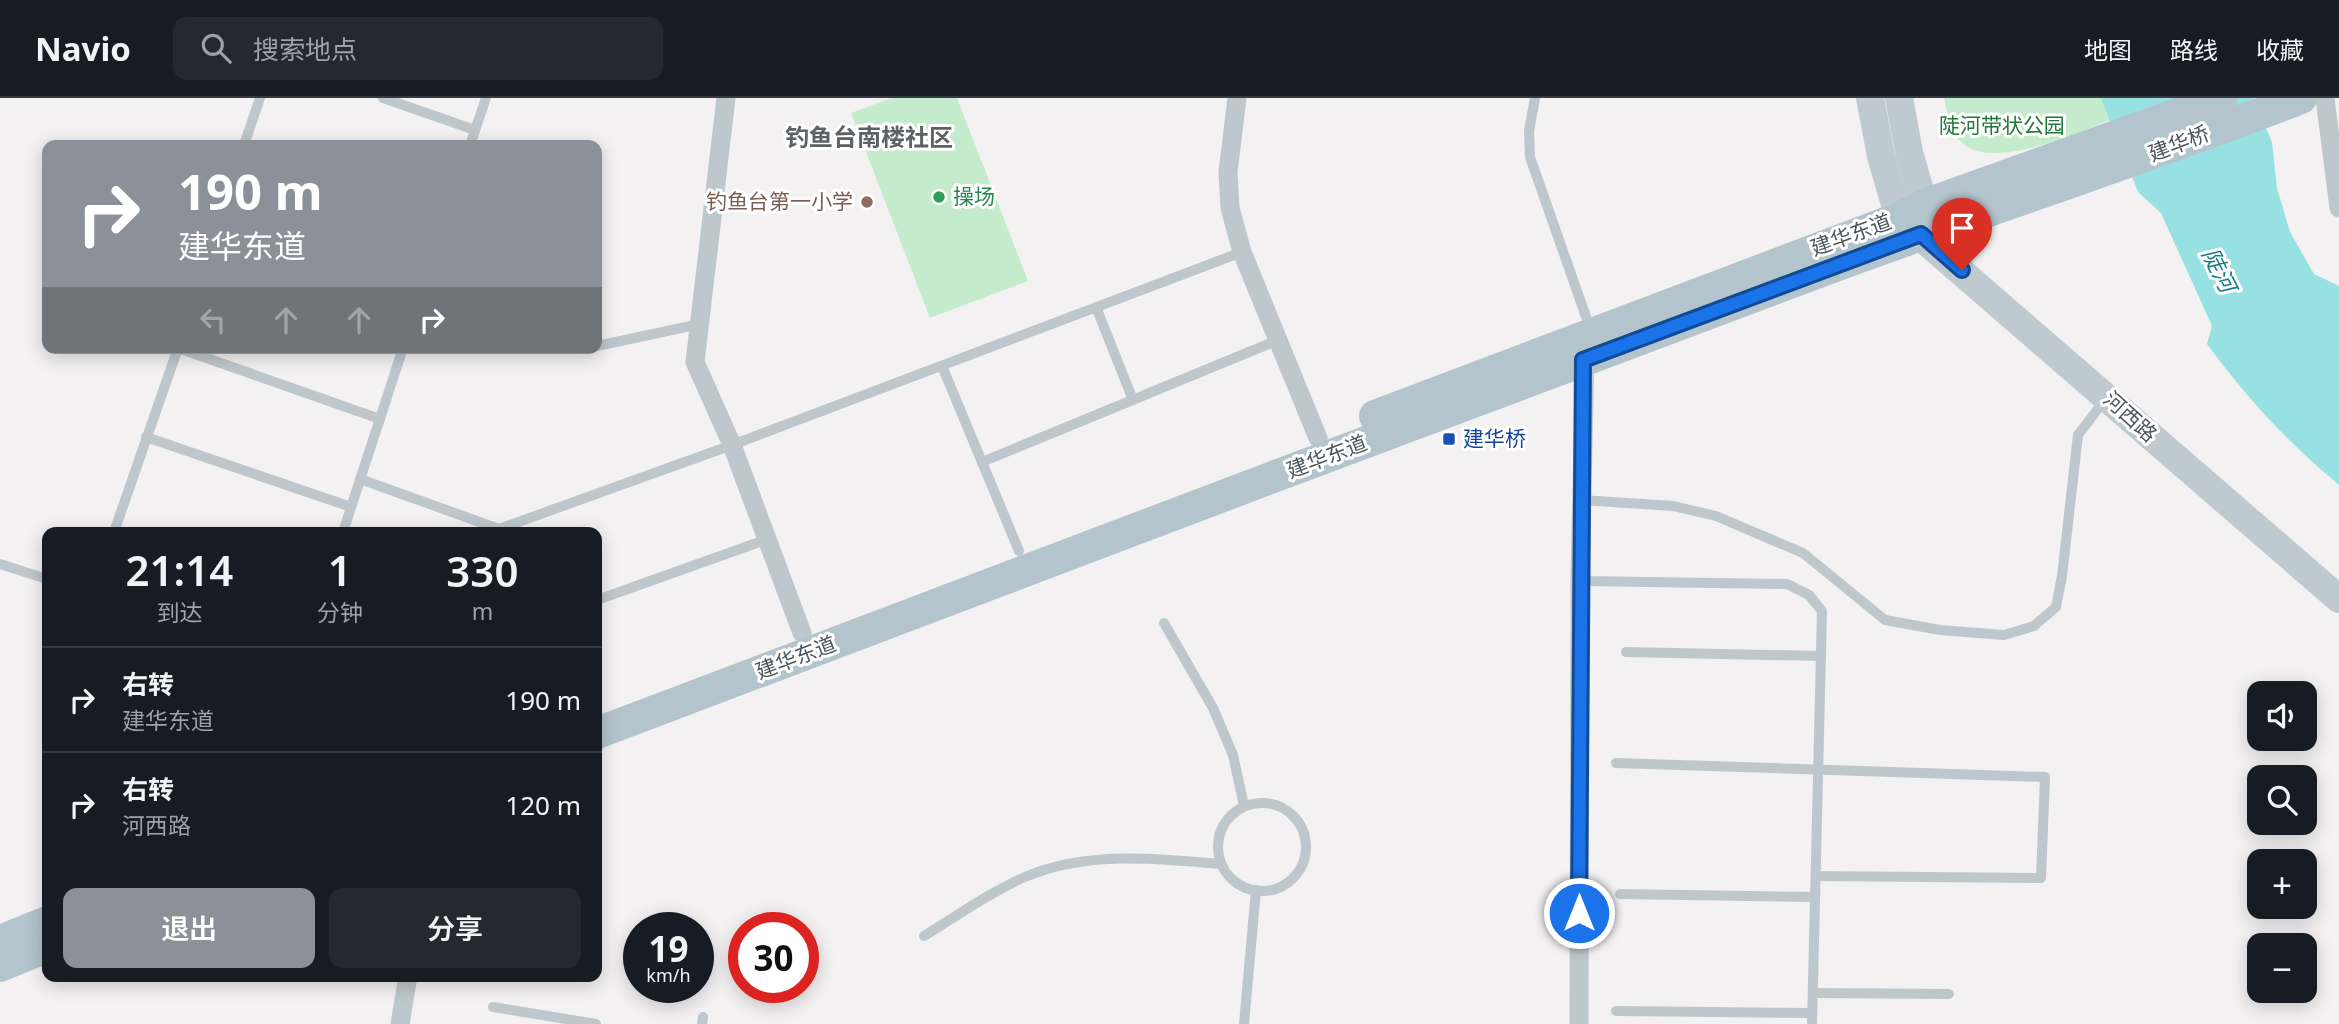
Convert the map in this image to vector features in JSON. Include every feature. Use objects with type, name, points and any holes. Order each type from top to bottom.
[{"type":"main road","name":"建华桥","points":[[2052,176],[2222,98]]},
{"type":"main road","name":"建华桥","points":[[2052,176],[2308,98]]},
{"type":"main road","name":"建华东道","points":[[602,731],[1915,219],[2052,176]]},
{"type":"main road","name":"建华东道","points":[[602,709],[1318,438],[1587,346]]},
{"type":"main road","points":[[0,941],[42,924]]},
{"type":"main road","points":[[0,966],[42,949]]},
{"type":"street","points":[[726,98],[695,362],[732,445],[765,540],[802,633]]},
{"type":"street","points":[[1237,98],[1227,192],[1242,252],[1318,438]]},
{"type":"street","points":[[1870,98],[1881,156],[1915,219]]},
{"type":"street","points":[[1899,98],[1909,152],[1915,219]]},
{"type":"street","points":[[2308,98],[2339,208]]},
{"type":"street","name":"河西路","points":[[1915,219],[2107,397],[2339,599]]},
{"type":"street","points":[[1578,1024],[1581,500],[1587,346]]},
{"type":"street","points":[[400,1024],[407,982]]},
{"type":"lane","points":[[246,140],[260,98]]},
{"type":"lane","points":[[383,98],[475,130]]},
{"type":"lane","points":[[472,140],[485,98]]},
{"type":"lane","points":[[1535,98],[1530,131],[1530,157],[1587,346]]},
{"type":"lane","points":[[505,527],[732,445],[1242,252]]},
{"type":"lane","points":[[1096,307],[1133,400]]},
{"type":"lane","points":[[602,345],[699,324]]},
{"type":"lane","points":[[982,463],[1278,340]]},
{"type":"lane","points":[[118,527],[176,354]]},
{"type":"lane","points":[[195,354],[380,419]]},
{"type":"lane","points":[[345,527],[401,354]]},
{"type":"lane","points":[[942,366],[1019,551]]},
{"type":"lane","points":[[1581,500],[1673,506],[1716,516],[1803,552],[1885,620],[1940,630],[2004,635],[2034,626],[2056,607],[2078,435],[2107,397]]},
{"type":"lane","points":[[146,437],[351,508]]},
{"type":"lane","points":[[360,480],[493,527]]},
{"type":"lane","points":[[602,598],[765,540]]},
{"type":"lane","points":[[0,564],[42,577]]},
{"type":"lane","points":[[1580,581],[1787,584],[1809,595],[1822,611],[1812,1019],[1616,1011]]},
{"type":"lane","points":[[1164,623],[1213,708],[1233,755],[1244,806]]},
{"type":"lane","points":[[1626,652],[1821,656]]},
{"type":"lane","points":[[1616,763],[1818,767],[2045,777],[2041,878],[1816,876]]},
{"type":"lane","points":[[1266,803],[1287,810],[1297,820],[1306,848],[1296,875],[1271,890],[1241,886],[1229,877],[1221,864],[1218,837],[1233,813],[1244,806],[1266,803]]},
{"type":"lane","points":[[924,936],[1026,876],[1074,864],[1152,857],[1221,864]]},
{"type":"lane","points":[[1244,1024],[1256,890]]},
{"type":"lane","points":[[1620,894],[1815,897]]},
{"type":"lane","points":[[1813,993],[1949,994]]},
{"type":"lane","points":[[492,1007],[596,1024]]},
{"type":"green space","name":"操场","points":[[891,98],[957,98],[1028,281],[930,318],[851,113]]},
{"type":"green space","name":"陡河带状公园","points":[[1944,98],[2161,98],[2091,128],[2034,147],[2007,152],[1984,152],[1966,146],[1956,136],[1950,124]]},
{"type":"water","name":"陡河","points":[[2101,98],[2253,98],[2272,142],[2277,188],[2290,232],[2314,274],[2339,286],[2339,485],[2268,419],[2207,344],[2212,326],[2161,213],[2138,192]]},
{"type":"place","name":"操场","points":[[939,197]]},
{"type":"place","name":"钓鱼台第一小学","points":[[867,202]]},
{"type":"place","name":"建华桥","points":[[1449,439]]},
{"type":"district","name":"钓鱼台南楼社区","points":[[869,138]]},
{"type":"route","points":[[1579,913],[1583,360],[1921,234],[1962,270]]}]
